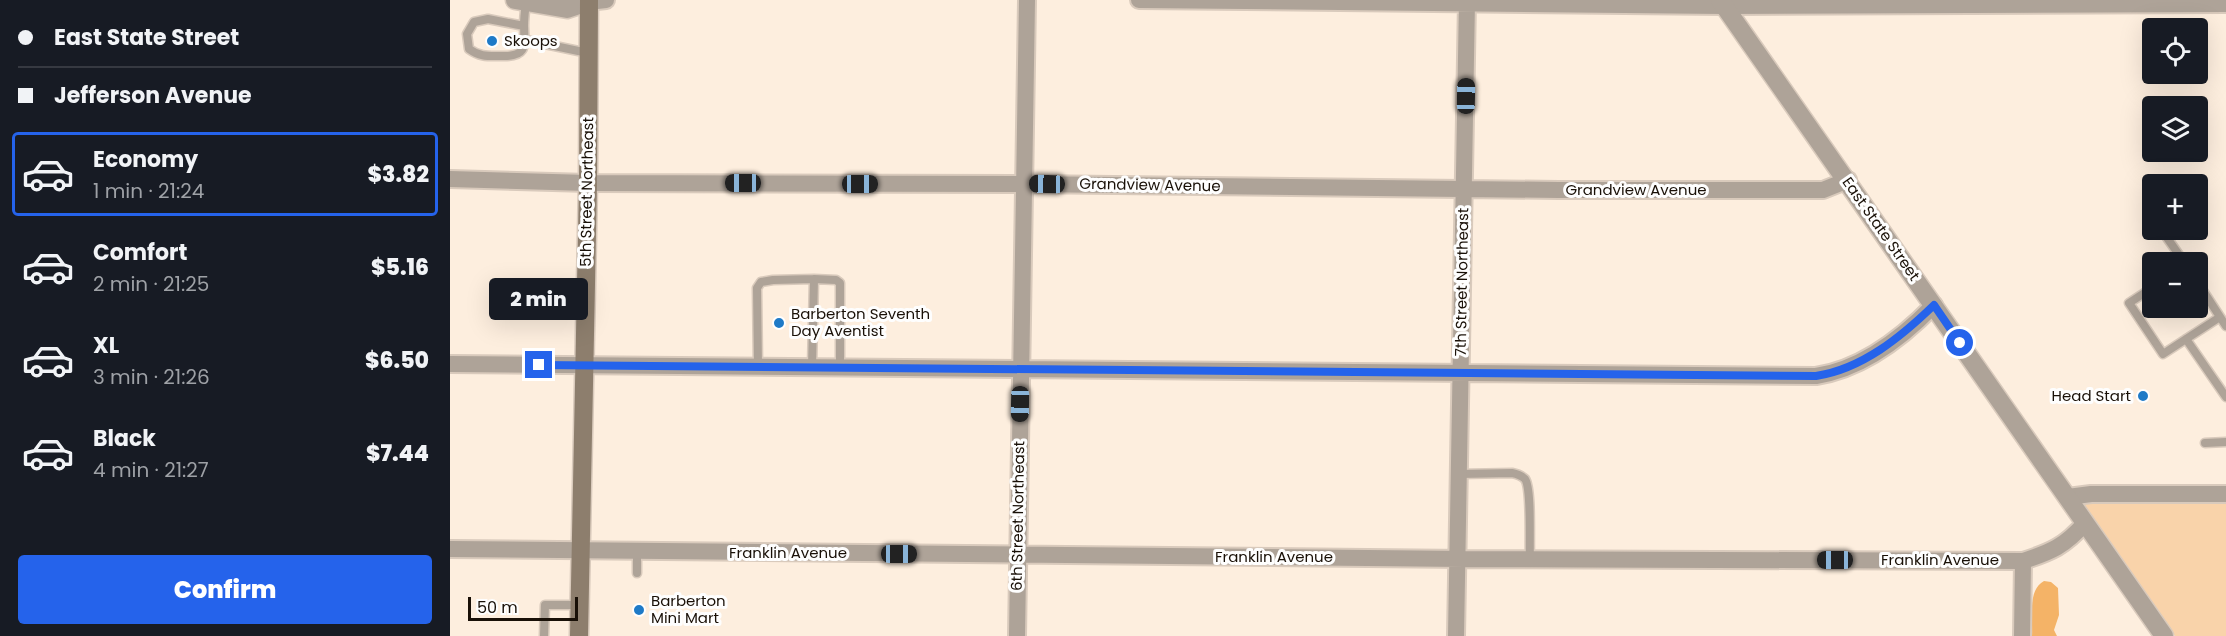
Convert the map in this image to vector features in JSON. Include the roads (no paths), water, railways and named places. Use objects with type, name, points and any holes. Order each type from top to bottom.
[{"type":"main road","name":"5th Street Northeast","points":[[579,636],[588,183],[588,53],[594,1]]},
{"type":"street","name":"6th Street Northeast","points":[[1017,636],[1026,0]]},
{"type":"street","points":[[1139,0],[2226,4]]},
{"type":"street","points":[[521,1],[567,9],[594,1]]},
{"type":"street","name":"7th Street Northeast","points":[[1456,636],[1467,1]]},
{"type":"street","name":"East State Street","points":[[1722,3],[1848,180],[2164,636]]},
{"type":"street","name":"Grandview Avenue","points":[[450,179],[588,183],[1823,190],[1848,180]]},
{"type":"street","points":[[450,364],[1816,376],[1840,371],[1858,363],[1915,324],[1934,305]]},
{"type":"street","points":[[2068,497],[2091,494],[2226,494]]},
{"type":"street","name":"Franklin Avenue","points":[[450,549],[2023,561],[2050,552],[2064,544],[2085,523]]},
{"type":"street","points":[[2022,636],[2023,561]]},
{"type":"lane","points":[[521,1],[526,40],[522,51],[515,57],[479,56],[470,50],[467,34],[474,22],[488,19],[524,26]]},
{"type":"lane","points":[[526,40],[588,53]]},
{"type":"lane","points":[[758,367],[757,288],[761,282],[772,280],[814,279],[836,280],[840,283],[840,367]]},
{"type":"lane","points":[[812,367],[814,279]]},
{"type":"lane","points":[[2142,295],[2129,303],[2163,354],[2220,317]]},
{"type":"lane","points":[[2208,298],[2226,326]]},
{"type":"lane","points":[[2186,339],[2226,397]]},
{"type":"lane","points":[[2205,442],[2226,441]]},
{"type":"lane","points":[[1459,474],[1512,473],[1519,474],[1526,480],[1529,494],[1530,559]]},
{"type":"lane","points":[[637,551],[637,573]]},
{"type":"lane","points":[[544,636],[545,604],[580,605]]},
{"type":"place","name":"Skoops","points":[[492,41]]},
{"type":"place","name":"Barberton Seventh Day Aventist","points":[[779,323]]},
{"type":"place","name":"Head Start","points":[[2143,396]]},
{"type":"place","name":"Barberton Mini Mart","points":[[639,610]]}]
